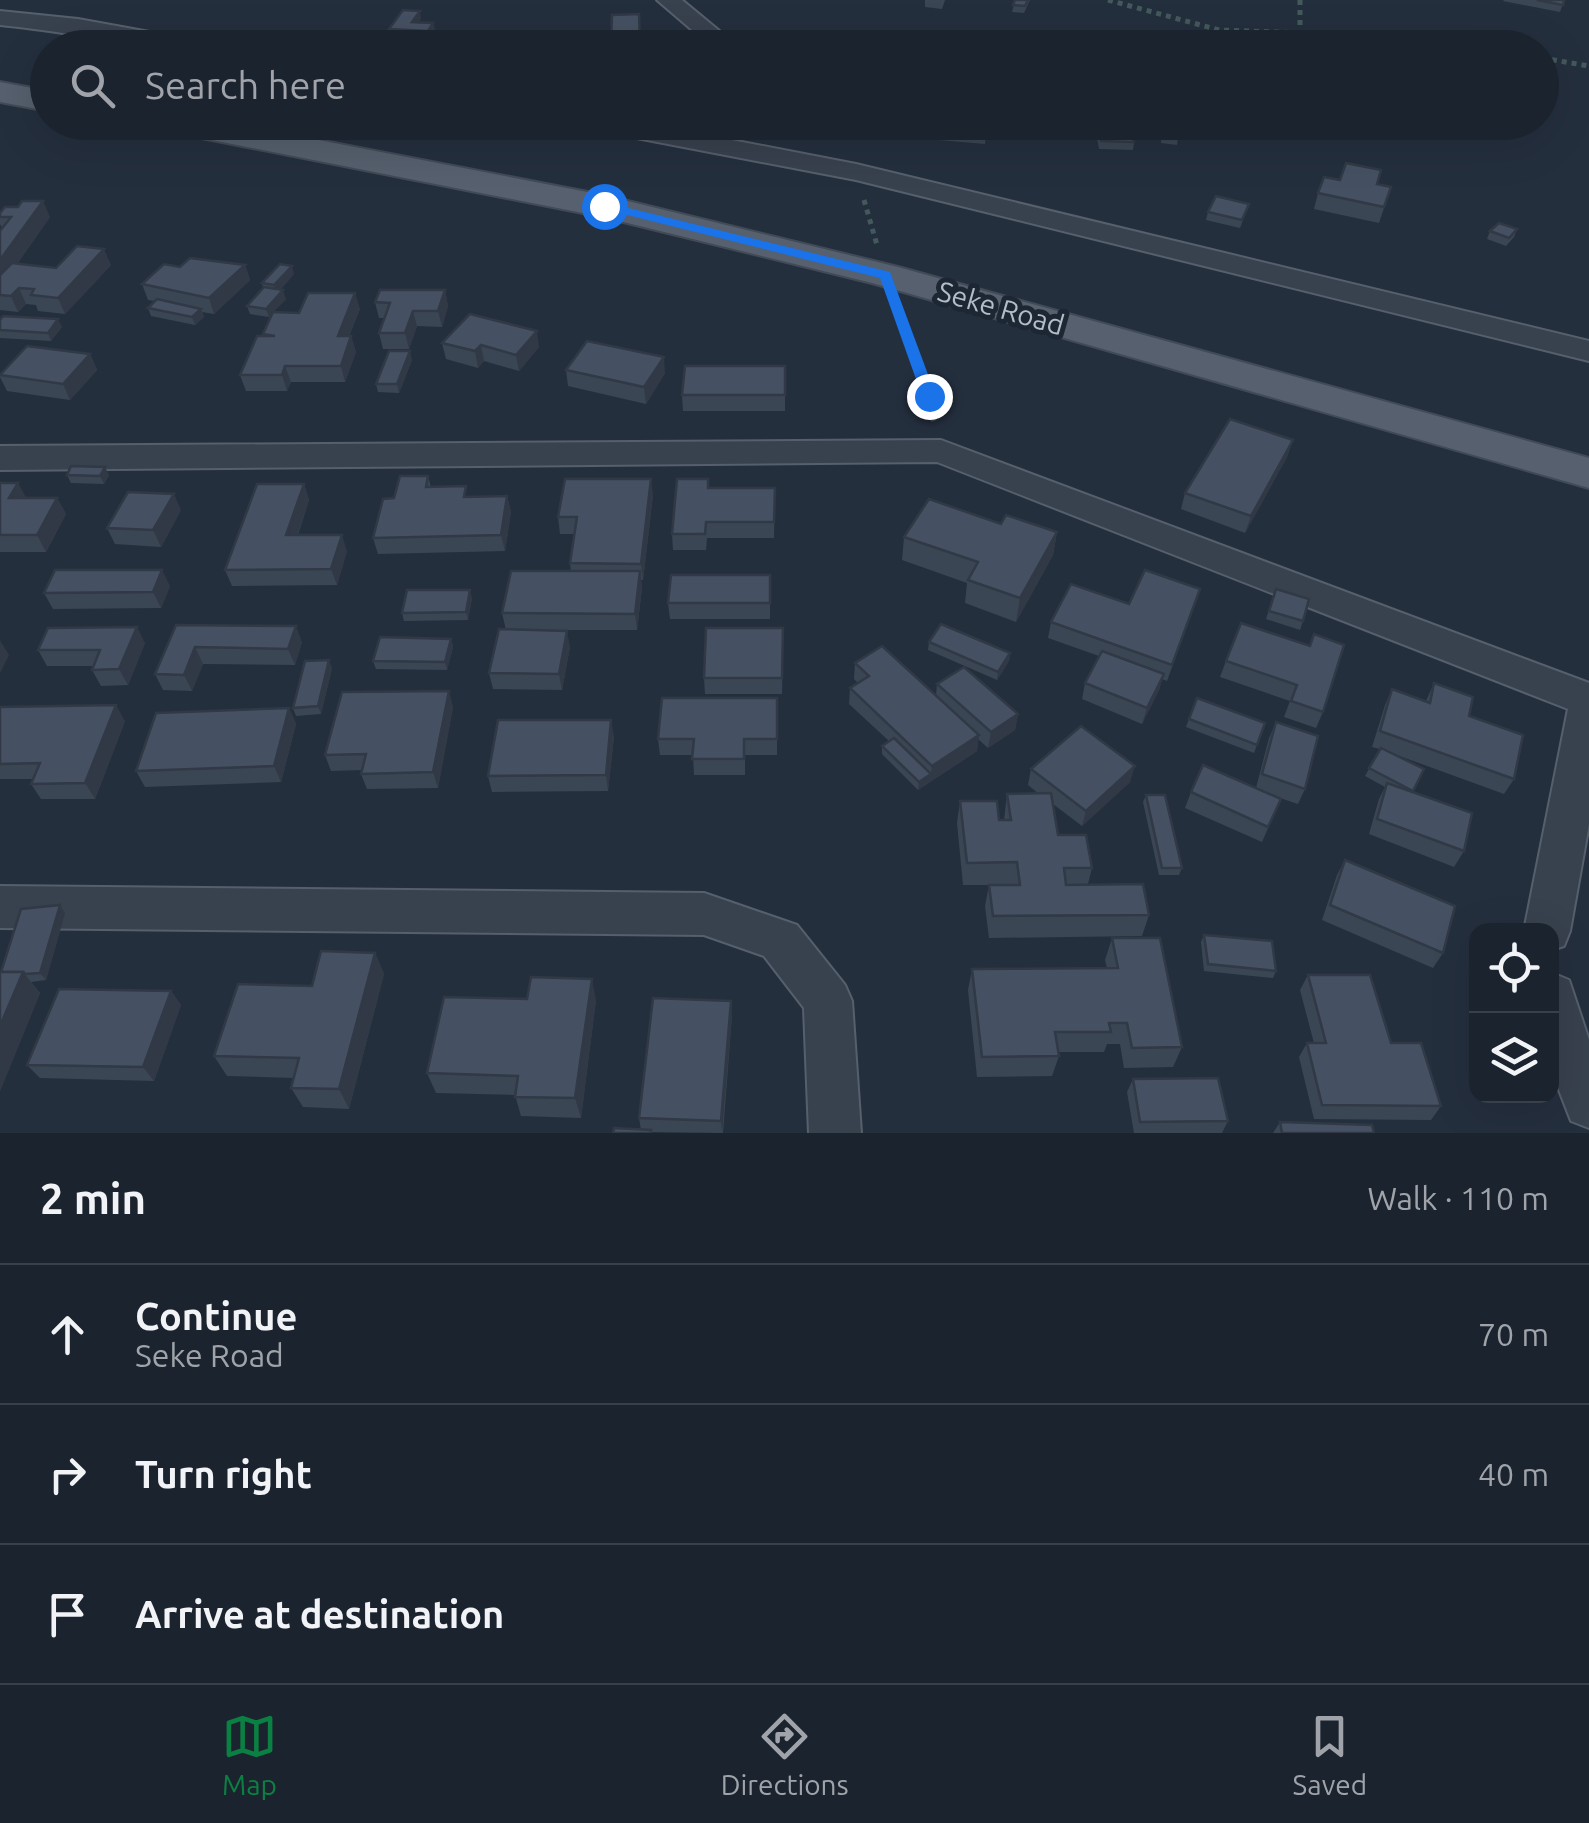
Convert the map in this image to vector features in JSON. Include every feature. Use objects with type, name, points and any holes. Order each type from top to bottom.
[{"type":"main road","points":[[0,92],[30,98]]},
{"type":"main road","name":"Seke Road","points":[[264,140],[604,206],[885,275],[1589,473]]},
{"type":"street","points":[[668,0],[706,30]]},
{"type":"street","points":[[0,18],[100,30]]},
{"type":"street","points":[[688,140],[856,172],[1589,351]]},
{"type":"street","points":[[766,155],[773,140]]},
{"type":"street","points":[[0,458],[941,451],[1589,702],[1548,923]]},
{"type":"street","points":[[0,907],[704,914],[780,940],[828,1001],[834,1133]]},
{"type":"street","points":[[1555,1013],[1589,1104]]},
{"type":"path","points":[[1108,0],[1219,30]]},
{"type":"path","points":[[1300,0],[1300,30]]},
{"type":"path","points":[[1559,61],[1589,66]]},
{"type":"path","points":[[856,172],[885,275],[929,396],[941,451]]},
{"type":"building","points":[[1015,0],[1028,0],[1025,6],[1013,5]]},
{"type":"building","points":[[1537,0],[1564,0],[1563,5]]},
{"type":"building","points":[[403,10],[420,11],[412,22],[433,23],[429,30],[389,29]]},
{"type":"building","points":[[639,14],[640,30],[611,30],[612,15]]},
{"type":"building","points":[[1346,163],[1381,170],[1377,184],[1391,187],[1384,207],[1318,193],[1324,177],[1340,180]]},
{"type":"building","points":[[1216,196],[1249,204],[1242,220],[1208,212]]},
{"type":"building","points":[[22,201],[43,201],[0,260],[0,231],[11,217],[0,217],[0,213],[5,207],[18,207]]},
{"type":"building","points":[[1499,223],[1517,229],[1509,238],[1490,231]]},
{"type":"building","points":[[77,246],[104,249],[58,298],[31,295],[34,289],[19,288],[11,296],[0,295],[0,275],[12,263],[56,268]]},
{"type":"building","points":[[190,258],[245,265],[209,298],[142,284],[164,264],[180,267]]},
{"type":"building","points":[[280,264],[292,266],[274,285],[262,283]]},
{"type":"building","points":[[264,287],[283,290],[266,309],[247,306]]},
{"type":"building","points":[[380,290],[445,290],[438,311],[413,311],[405,333],[379,333],[390,303],[375,302]]},
{"type":"building","points":[[308,293],[355,293],[338,336],[351,336],[341,366],[285,366],[282,375],[240,375],[257,336],[275,336],[263,334],[273,312],[299,313]]},
{"type":"building","points":[[157,299],[201,309],[192,317],[148,308]]},
{"type":"building","points":[[470,314],[537,331],[516,355],[481,345],[475,351],[442,343]]},
{"type":"building","points":[[3,316],[58,319],[48,333],[0,330]]},
{"type":"building","points":[[587,341],[664,357],[644,387],[566,370]]},
{"type":"building","points":[[27,346],[90,354],[63,384],[0,375]]},
{"type":"building","points":[[389,351],[410,351],[397,384],[376,384]]},
{"type":"building","points":[[685,366],[785,366],[785,395],[682,395]]},
{"type":"building","points":[[1230,419],[1293,440],[1251,516],[1185,493]]},
{"type":"building","points":[[71,466],[105,467],[100,476],[67,475]]},
{"type":"building","points":[[400,476],[428,476],[426,487],[466,486],[464,497],[507,496],[501,535],[373,538],[383,499],[394,498]]},
{"type":"building","points":[[565,479],[651,479],[641,564],[570,563],[577,517],[558,517]]},
{"type":"building","points":[[677,479],[708,479],[708,488],[775,488],[774,522],[706,522],[705,534],[672,534]]},
{"type":"building","points":[[0,483],[18,483],[9,498],[57,498],[37,535],[0,535]]},
{"type":"building","points":[[257,484],[304,484],[286,535],[342,535],[331,569],[225,570]]},
{"type":"building","points":[[128,492],[174,494],[153,530],[107,528]]},
{"type":"building","points":[[929,499],[1001,524],[1006,515],[1057,532],[1020,598],[968,580],[978,562],[904,537]]},
{"type":"building","points":[[55,570],[162,570],[153,592],[44,593]]},
{"type":"building","points":[[1145,570],[1200,589],[1172,665],[1051,622],[1071,584],[1129,604]]},
{"type":"building","points":[[511,571],[640,571],[635,614],[502,613]]},
{"type":"building","points":[[671,575],[770,575],[770,603],[668,603]]},
{"type":"building","points":[[1276,589],[1309,599],[1303,621],[1269,611]]},
{"type":"building","points":[[407,590],[470,590],[466,612],[402,613]]},
{"type":"building","points":[[1241,623],[1310,646],[1314,634],[1344,645],[1323,712],[1291,701],[1297,685],[1226,661]]},
{"type":"building","points":[[941,624],[1010,653],[998,672],[929,642]]},
{"type":"building","points":[[176,625],[296,626],[288,649],[195,647],[184,675],[155,674]]},
{"type":"building","points":[[137,627],[119,669],[92,670],[100,650],[38,650],[48,628]]},
{"type":"building","points":[[706,628],[783,628],[782,678],[704,678]]},
{"type":"building","points":[[499,629],[567,631],[559,674],[489,673]]},
{"type":"building","points":[[380,637],[451,639],[445,662],[373,661]]},
{"type":"building","points":[[882,646],[979,735],[932,766],[850,688],[869,676],[855,663]]},
{"type":"building","points":[[1102,651],[1164,674],[1147,708],[1085,683]]},
{"type":"building","points":[[329,660],[318,706],[293,708],[305,661]]},
{"type":"building","points":[[964,667],[1018,714],[991,732],[937,684]]},
{"type":"building","points":[[1434,683],[1473,697],[1469,716],[1523,735],[1514,779],[1380,731],[1392,689],[1430,703]]},
{"type":"building","points":[[449,691],[433,772],[361,774],[366,754],[325,755],[342,692]]},
{"type":"building","points":[[662,698],[777,698],[777,739],[744,739],[744,759],[692,759],[694,739],[658,739]]},
{"type":"building","points":[[1197,698],[1265,723],[1257,745],[1189,719]]},
{"type":"building","points":[[116,705],[85,783],[31,784],[40,763],[0,764],[0,707]]},
{"type":"building","points":[[289,708],[274,766],[136,771],[156,713]]},
{"type":"building","points":[[498,720],[611,720],[606,775],[488,776]]},
{"type":"building","points":[[1276,722],[1318,736],[1305,789],[1262,774]]},
{"type":"building","points":[[1081,726],[1135,766],[1086,811],[1031,769]]},
{"type":"building","points":[[894,738],[931,774],[919,782],[882,746]]},
{"type":"building","points":[[1381,748],[1424,769],[1413,791],[1369,768]]},
{"type":"building","points":[[1203,765],[1281,799],[1268,827],[1191,792]]},
{"type":"building","points":[[1387,783],[1472,813],[1464,851],[1377,819]]},
{"type":"building","points":[[1051,793],[1058,835],[1086,835],[1092,868],[1064,868],[1066,885],[1143,884],[1149,915],[993,916],[989,885],[1020,885],[1017,862],[967,863],[960,801],[997,801],[999,820],[1011,820],[1007,794]]},
{"type":"building","points":[[1146,795],[1165,795],[1182,868],[1162,868]]},
{"type":"building","points":[[1345,860],[1455,906],[1443,953],[1330,905]]},
{"type":"building","points":[[60,905],[40,973],[1,972],[21,909]]},
{"type":"building","points":[[1204,935],[1272,941],[1276,971],[1208,964]]},
{"type":"building","points":[[1112,938],[1160,938],[1182,1047],[1132,1048],[1127,1023],[1109,1023],[1111,1032],[1055,1032],[1059,1056],[982,1057],[972,969],[1118,968]]},
{"type":"building","points":[[321,951],[375,953],[339,1089],[291,1088],[299,1058],[214,1056],[238,984],[312,986]]},
{"type":"building","points":[[0,972],[23,972],[0,1026]]},
{"type":"building","points":[[1308,975],[1370,975],[1391,1043],[1421,1043],[1441,1106],[1322,1105],[1307,1043],[1326,1043]]},
{"type":"building","points":[[531,977],[592,979],[575,1098],[515,1097],[518,1076],[427,1073],[444,997],[527,999]]},
{"type":"building","points":[[59,989],[171,991],[143,1067],[27,1065]]},
{"type":"building","points":[[653,998],[731,1001],[721,1121],[639,1118]]},
{"type":"building","points":[[1218,1078],[1228,1121],[1140,1122],[1133,1079]]},
{"type":"building","points":[[1280,1122],[1372,1125],[1374,1133],[1282,1133]]},
{"type":"building","points":[[614,1128],[651,1130],[651,1133],[613,1133]]},
{"type":"route","points":[[604,206],[885,275],[929,396]]}]
